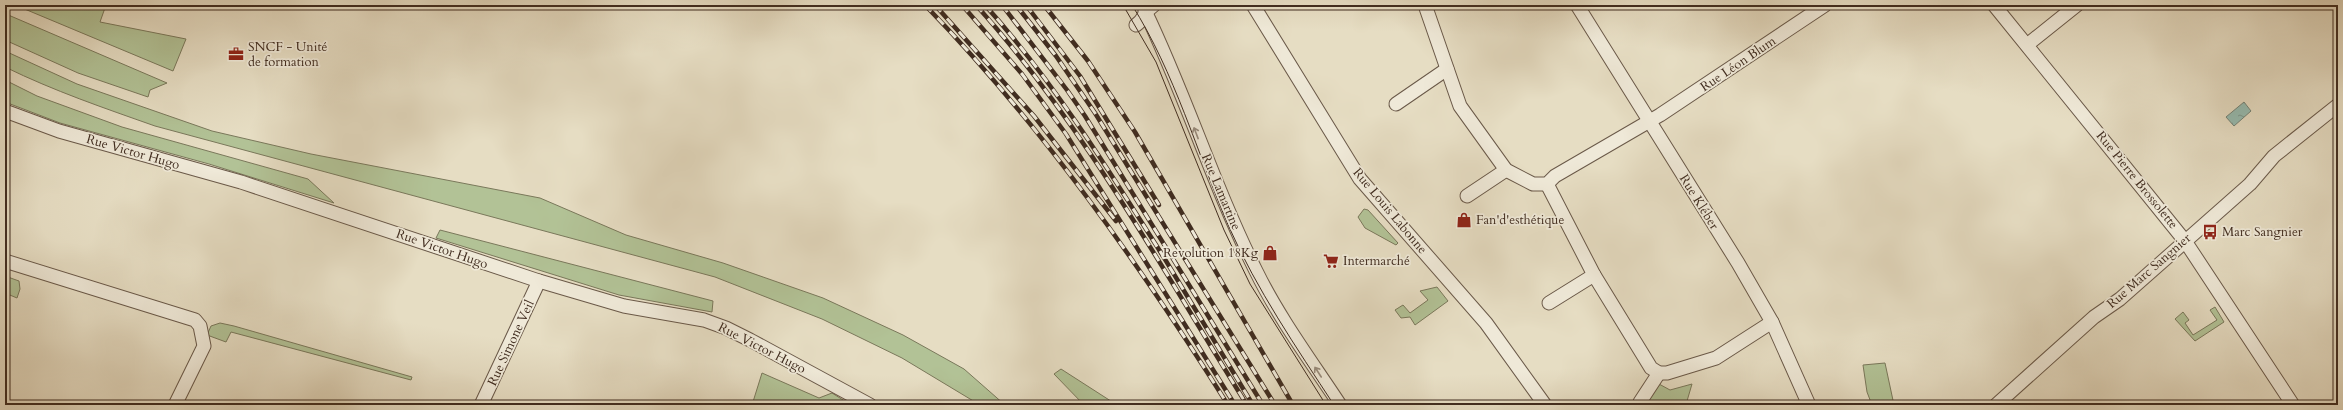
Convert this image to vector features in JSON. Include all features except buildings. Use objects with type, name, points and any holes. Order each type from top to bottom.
[{"type":"street","name":"Rue Louis Labonne","points":[[1253,5],[1360,178],[1486,323],[1545,405]]},
{"type":"street","points":[[1425,5],[1460,106],[1506,170],[1533,184],[1547,184],[1594,275],[1651,368],[1659,373],[1667,373],[1706,363],[1772,322]]},
{"type":"street","name":"Rue Kléber","points":[[1577,5],[1738,263],[1772,322],[1809,405]]},
{"type":"street","name":"Rue Léon Blum","points":[[1547,184],[1555,176],[1649,121],[1825,5]]},
{"type":"street","name":"Rue Pierre Brossolette","points":[[1994,5],[2185,241],[2293,405]]},
{"type":"street","points":[[2027,45],[2077,5]]},
{"type":"street","points":[[1136,25],[1142,21],[1149,8]]},
{"type":"street","name":"Rue Lamartine","points":[[1149,8],[1173,74],[1217,184],[1256,272],[1340,405]]},
{"type":"street","points":[[1396,104],[1447,69]]},
{"type":"street","name":"Rue Marc Sangnier","points":[[1996,405],[2094,317],[2120,299],[2250,184],[2274,156],[2338,104]]},
{"type":"street","name":"Rue Victor Hugo","points":[[5,111],[59,131],[241,182],[539,282],[624,306],[704,320],[726,328],[870,405]]},
{"type":"street","points":[[1466,196],[1506,170]]},
{"type":"street","points":[[5,261],[195,320],[200,326],[204,346],[175,405]]},
{"type":"street","points":[[1550,303],[1594,275]]},
{"type":"street","name":"Rue Simone Veil","points":[[481,405],[539,282]]},
{"type":"street","points":[[1640,405],[1640,402],[1659,373]]},
{"type":"green space","points":[[15,5],[106,5],[100,22],[186,39],[173,71]]},
{"type":"green space","points":[[5,14],[167,83],[150,90],[148,97],[78,73],[5,40]]},
{"type":"green space","points":[[5,51],[77,84],[212,131],[311,154],[540,198],[626,235],[723,263],[823,298],[903,335],[964,369],[1005,405],[980,405],[902,358],[822,319],[715,277],[155,126],[98,106],[23,76],[5,67]]},
{"type":"green space","points":[[5,80],[37,96],[122,127],[308,179],[334,203],[209,164],[60,123],[5,102]]},
{"type":"green space","points":[[1364,209],[1368,210],[1398,243],[1396,245],[1365,228],[1358,217]]},
{"type":"green space","points":[[440,230],[713,301],[712,312],[619,295],[436,238]]},
{"type":"green space","points":[[5,276],[19,281],[20,289],[17,298],[5,293]]},
{"type":"green space","points":[[1437,287],[1448,301],[1415,325],[1410,317],[1401,318],[1395,310],[1403,305],[1410,313],[1428,300],[1420,291]]},
{"type":"green space","points":[[2215,307],[2224,322],[2195,341],[2175,319],[2183,312],[2189,320],[2185,323],[2193,335],[2217,320],[2210,310]]},
{"type":"green space","points":[[220,323],[412,377],[411,380],[231,332],[226,342],[207,335],[211,326]]},
{"type":"green space","points":[[1885,363],[1894,405],[1872,405],[1867,392],[1863,365]]},
{"type":"green space","points":[[1061,369],[1117,405],[1084,405],[1054,374]]},
{"type":"green space","points":[[762,373],[819,398],[832,393],[851,405],[752,405]]},
{"type":"green space","points":[[1659,384],[1670,390],[1692,384],[1687,401],[1689,405],[1645,405]]},
{"type":"water","points":[[2244,102],[2251,111],[2234,126],[2226,117]]},
{"type":"tram line","points":[[1123,5],[1156,62],[1224,230],[1250,284],[1326,405]]},
{"type":"tram line","points":[[1132,5],[1161,58],[1185,114],[1217,199],[1240,250],[1278,318],[1334,405]]},
{"type":"railway","points":[[925,5],[1009,98],[1087,197],[1159,299],[1228,405]]},
{"type":"railway","points":[[935,5],[1034,116],[1116,221]]},
{"type":"railway","points":[[962,5],[1022,74],[1066,134],[1235,405]]},
{"type":"railway","points":[[976,5],[1015,51],[1087,148],[1152,250],[1247,405]]},
{"type":"railway","points":[[985,5],[1010,34],[1057,95],[1101,159],[1163,256]]},
{"type":"railway","points":[[1002,5],[1085,116],[1263,405]]},
{"type":"railway","points":[[1016,5],[1056,56],[1095,113],[1275,405]]},
{"type":"railway","points":[[1026,5],[1080,76],[1159,205]]},
{"type":"railway","points":[[1044,5],[1088,61],[1135,132],[1293,405]]},
{"type":"railway","points":[[1160,251],[1253,405]]},
{"type":"place","name":"SNCF - Unité de formation","points":[[236,54]]},
{"type":"place","name":"Fan'd'esthétique","points":[[1464,220]]},
{"type":"place","name":"Marc Sangnier","points":[[2210,232]]},
{"type":"place","name":"Revolution 18Kg","points":[[1270,253]]},
{"type":"place","name":"Intermarché","points":[[1331,261]]}]
